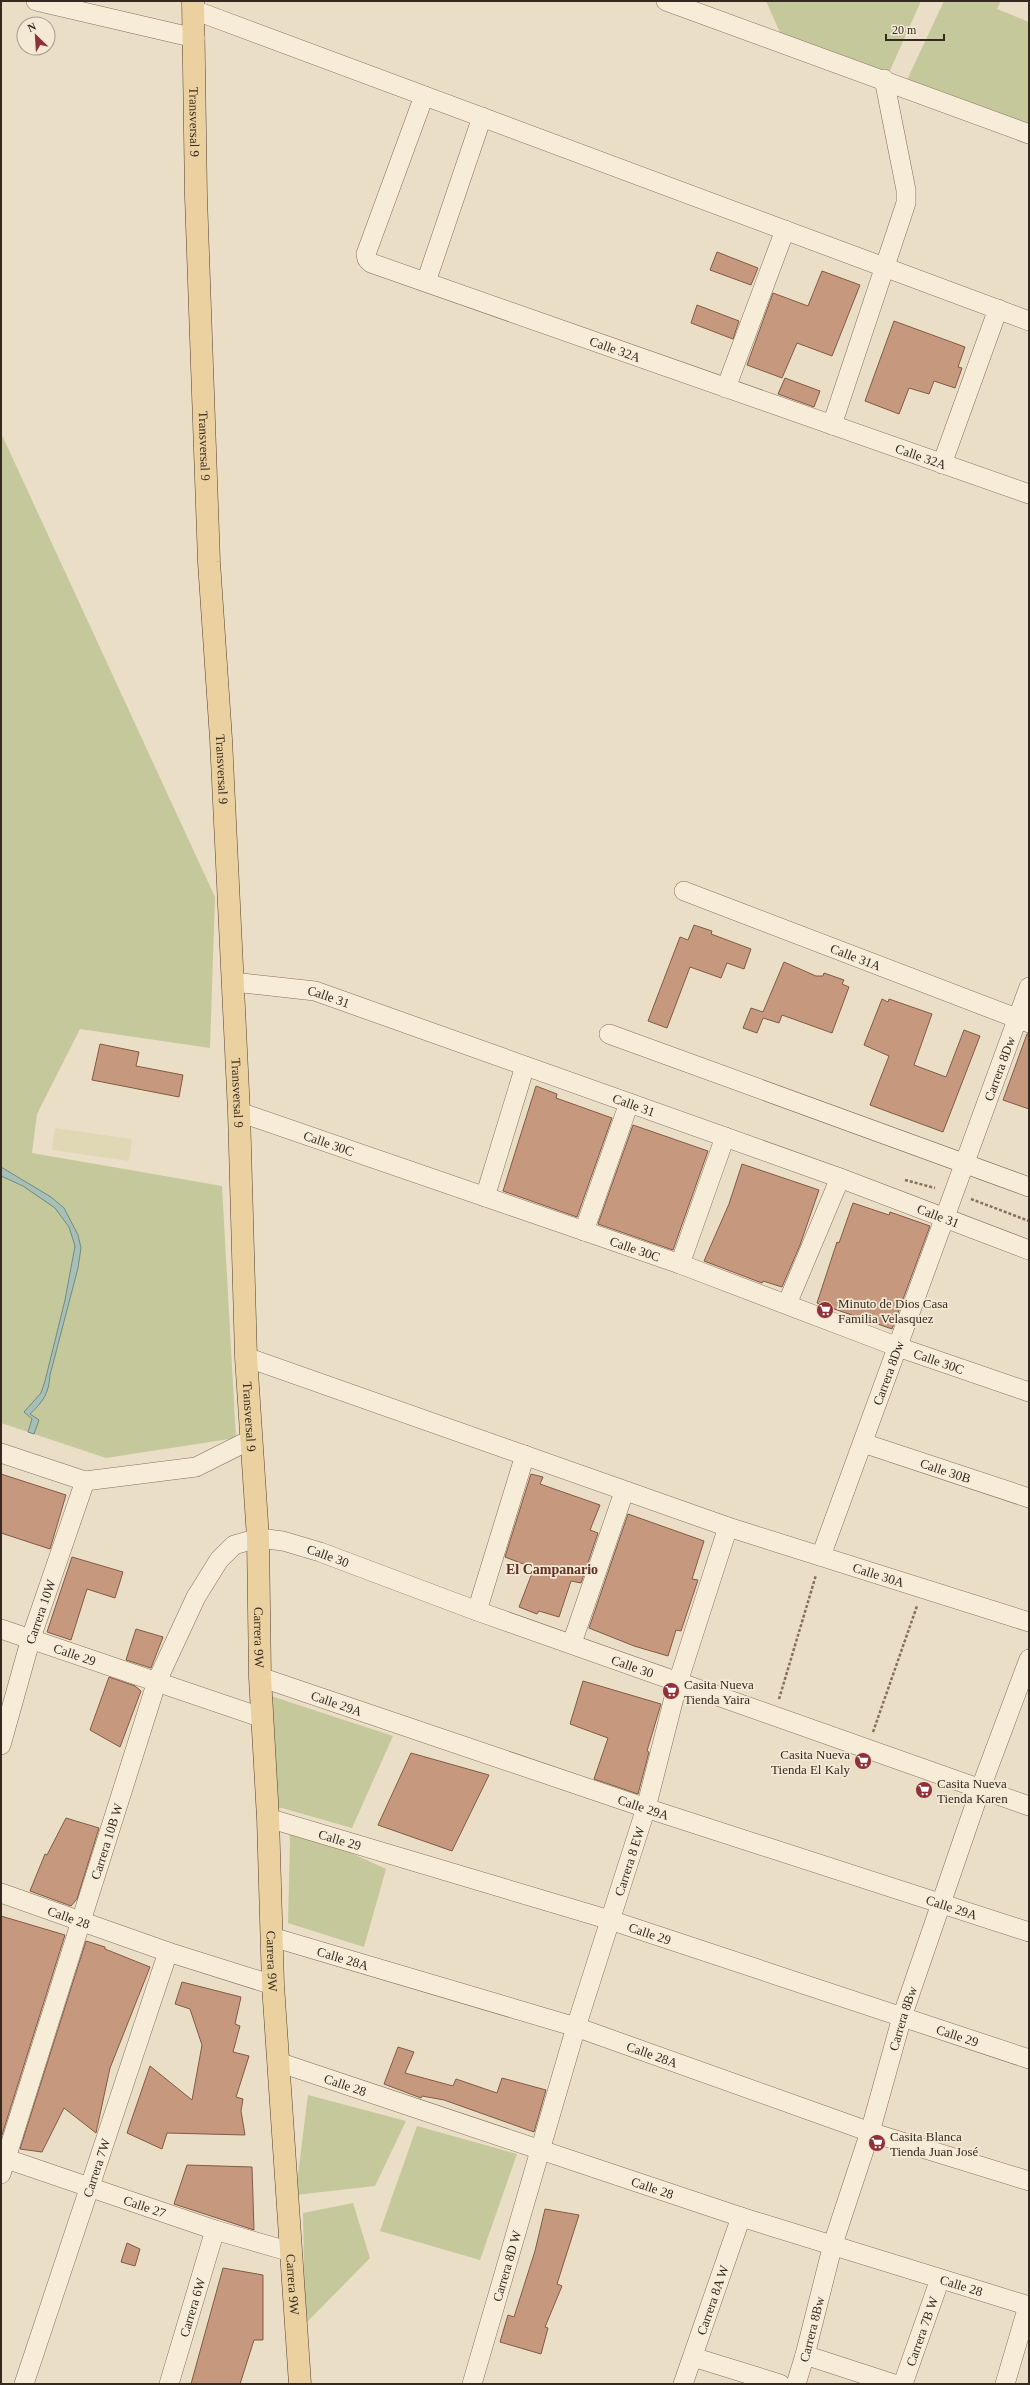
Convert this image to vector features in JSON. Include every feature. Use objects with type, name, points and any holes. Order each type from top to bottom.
[{"type":"main road","name":"Transversal 9","points":[[194,5],[196,197],[209,562],[233,982],[239,1112],[246,1357],[258,1538]]},
{"type":"main road","name":"Carrera 9W","points":[[258,1538],[260,1677],[264,1718],[273,1985],[300,2384]]},
{"type":"street","points":[[36,1],[195,38]]},
{"type":"street","points":[[666,1],[884,79],[1029,134]]},
{"type":"street","points":[[194,5],[424,96],[1029,320]]},
{"type":"street","points":[[832,425],[902,216],[906,190],[884,79]]},
{"type":"street","name":"Calle 32A","points":[[424,96],[366,254],[367,259],[371,263],[1029,494]]},
{"type":"street","points":[[426,282],[482,117]]},
{"type":"street","points":[[726,388],[785,230]]},
{"type":"street","points":[[942,464],[998,309]]},
{"type":"street","name":"Calle 31A","points":[[684,891],[1023,1021]]},
{"type":"street","name":"Calle 31","points":[[233,982],[316,991],[725,1136],[1029,1250]]},
{"type":"street","name":"Carrera 8Dw","points":[[821,1556],[965,1163],[1023,1021],[1029,987]]},
{"type":"street","points":[[609,1034],[1029,1186]]},
{"type":"street","points":[[485,1197],[525,1066]]},
{"type":"street","points":[[584,1231],[629,1103]]},
{"type":"street","name":"Calle 30C","points":[[239,1112],[680,1264],[898,1346],[1029,1392]]},
{"type":"street","points":[[680,1264],[725,1136]]},
{"type":"street","points":[[787,1304],[840,1178]]},
{"type":"street","name":"Calle 30A","points":[[246,1357],[525,1455],[624,1492],[923,1591],[1029,1622]]},
{"type":"street","points":[[1,1453],[85,1481],[196,1467],[252,1439]]},
{"type":"street","name":"Calle 30B","points":[[862,1443],[1029,1498]]},
{"type":"street","points":[[477,1611],[525,1455]]},
{"type":"street","name":"Carrera 10W","points":[[1,1745],[32,1638],[85,1481]]},
{"type":"street","points":[[572,1643],[624,1492]]},
{"type":"street","name":"Carrera 8 EW","points":[[540,2148],[576,2027],[646,1808],[678,1682],[728,1527]]},
{"type":"street","name":"Calle 30","points":[[258,1538],[283,1541],[320,1552],[477,1611],[572,1643],[980,1790],[1029,1806]]},
{"type":"street","name":"Carrera 10B W","points":[[3,2163],[157,1681],[196,1597],[219,1560],[234,1545],[258,1538]]},
{"type":"street","name":"Calle 29","points":[[1,1628],[264,1718]]},
{"type":"street","name":"Carrera 8Bw","points":[[796,2384],[805,2356],[833,2244],[870,2132],[902,2017],[980,1790],[1029,1659]]},
{"type":"street","name":"Calle 29A","points":[[260,1677],[646,1808],[1029,1932]]},
{"type":"street","name":"Calle 29","points":[[268,1818],[610,1920],[1029,2059]]},
{"type":"street","name":"Calle 28","points":[[1,1893],[168,1952],[273,1985]]},
{"type":"street","name":"Calle 28A","points":[[272,1937],[576,2027],[870,2132],[1029,2181]]},
{"type":"street","name":"Carrera 7W","points":[[24,2384],[168,1952]]},
{"type":"street","name":"Calle 28","points":[[278,2062],[540,2148],[741,2217],[833,2244],[1029,2306]]},
{"type":"street","name":"Carrera 8D W","points":[[472,2384],[540,2148]]},
{"type":"street","name":"Calle 27","points":[[3,2163],[90,2186],[215,2230],[291,2252]]},
{"type":"street","name":"Carrera 8A W","points":[[683,2384],[741,2217]]},
{"type":"street","name":"Carrera 6W","points":[[169,2384],[215,2230]]},
{"type":"street","name":"Carrera 7B W","points":[[903,2384],[940,2279]]},
{"type":"street","points":[[1005,2384],[1029,2306]]},
{"type":"street","points":[[805,2356],[894,2384]]},
{"type":"street","points":[[693,2357],[780,2384]]},
{"type":"path","points":[[774,1716],[821,1556]]},
{"type":"path","points":[[867,1749],[923,1591]]},
{"type":"shaded area","points":[[55,1128],[132,1139],[129,1161],[52,1150]]},
{"type":"green space","points":[[766,1],[921,1],[888,75],[785,44]]},
{"type":"green space","points":[[944,1],[976,1],[983,3],[978,1],[1001,1],[997,9],[1029,22],[1029,125],[907,80]]},
{"type":"green space","points":[[1,433],[215,897],[210,1048],[80,1029],[37,1114],[32,1153],[222,1186],[236,1438],[106,1458],[1,1423]]},
{"type":"green space","points":[[265,1694],[393,1736],[352,1828],[282,1808],[270,1810]]},
{"type":"green space","points":[[288,1824],[386,1869],[364,1947],[288,1923],[290,1840]]},
{"type":"green space","points":[[308,2095],[406,2121],[375,2186],[287,2196],[297,2182]]},
{"type":"green space","points":[[417,2126],[517,2154],[480,2260],[380,2231]]},
{"type":"green space","points":[[353,2203],[370,2258],[305,2324],[303,2213]]},
{"type":"water","points":[[1,1167],[51,1197],[64,1208],[78,1235],[81,1248],[78,1268],[50,1375],[47,1392],[42,1401],[30,1414],[39,1420],[34,1434],[28,1432],[32,1419],[24,1412],[41,1393],[45,1381],[65,1300],[75,1246],[69,1227],[55,1208],[23,1186],[1,1176]]},
{"type":"building","points":[[717,252],[758,268],[751,285],[710,270]]},
{"type":"building","points":[[822,271],[860,285],[832,356],[797,343],[782,378],[747,365],[773,293],[808,306]]},
{"type":"building","points":[[697,305],[739,321],[733,339],[691,323]]},
{"type":"building","points":[[894,321],[965,347],[958,367],[962,368],[955,388],[934,381],[929,394],[909,388],[899,414],[865,401]]},
{"type":"building","points":[[785,378],[820,391],[814,407],[778,394]]},
{"type":"building","points":[[694,925],[712,931],[711,934],[751,949],[744,969],[727,963],[721,978],[690,967],[667,1028],[648,1021],[680,937],[688,940]]},
{"type":"building","points":[[784,962],[816,976],[823,976],[824,973],[844,980],[842,984],[849,987],[832,1033],[782,1015],[779,1023],[763,1018],[757,1033],[743,1028],[751,1008],[763,1012]]},
{"type":"building","points":[[882,999],[888,1002],[889,999],[932,1014],[914,1065],[946,1077],[964,1030],[980,1036],[943,1132],[870,1105],[889,1056],[864,1045]]},
{"type":"building","points":[[1027,1034],[1029,1034],[1029,1109],[1003,1100]]},
{"type":"building","points":[[100,1044],[139,1052],[136,1066],[183,1075],[179,1097],[92,1080]]},
{"type":"building","points":[[536,1086],[557,1094],[556,1098],[612,1118],[577,1217],[503,1191]]},
{"type":"building","points":[[633,1125],[708,1151],[673,1250],[598,1224]]},
{"type":"building","points":[[742,1164],[819,1190],[800,1245],[782,1287],[763,1281],[762,1283],[704,1261],[729,1204]]},
{"type":"building","points":[[853,1203],[889,1215],[890,1212],[930,1226],[892,1329],[817,1303],[837,1242],[839,1243]]},
{"type":"building","points":[[1,1474],[66,1495],[50,1549],[1,1533]]},
{"type":"building","points":[[531,1474],[543,1477],[540,1484],[600,1505],[590,1530],[598,1533],[581,1583],[571,1581],[559,1617],[539,1611],[537,1614],[519,1607],[534,1568],[505,1557]]},
{"type":"building","points":[[628,1514],[704,1541],[692,1579],[698,1580],[681,1631],[676,1630],[668,1656],[634,1646],[589,1628]]},
{"type":"building","points":[[72,1557],[123,1572],[115,1598],[87,1589],[71,1640],[47,1632]]},
{"type":"building","points":[[136,1629],[163,1637],[151,1668],[126,1660]]},
{"type":"building","points":[[109,1677],[135,1686],[141,1691],[120,1747],[90,1730]]},
{"type":"building","points":[[583,1681],[661,1704],[647,1751],[649,1752],[638,1794],[594,1779],[608,1738],[570,1724]]},
{"type":"building","points":[[411,1753],[489,1775],[452,1851],[378,1825]]},
{"type":"building","points":[[66,1818],[99,1828],[77,1899],[71,1906],[30,1891],[45,1854],[47,1855]]},
{"type":"building","points":[[1,1916],[65,1935],[1,2138]]},
{"type":"building","points":[[86,1941],[105,1947],[105,1949],[150,1967],[110,2068],[96,2133],[64,2108],[42,2152],[20,2149]]},
{"type":"building","points":[[182,1982],[241,1997],[235,2024],[240,2026],[233,2052],[249,2056],[236,2097],[243,2099],[241,2111],[245,2135],[167,2133],[162,2149],[127,2133],[150,2066],[192,2100],[202,2045],[190,2009],[175,2004]]},
{"type":"building","points":[[398,2047],[414,2052],[405,2073],[453,2086],[456,2079],[497,2093],[502,2078],[546,2090],[534,2132],[444,2100],[422,2096],[421,2098],[384,2084]]},
{"type":"building","points":[[187,2165],[252,2167],[254,2230],[174,2204]]},
{"type":"building","points":[[545,2209],[579,2215],[557,2284],[562,2286],[545,2327],[548,2328],[541,2354],[500,2342],[508,2315],[514,2317],[535,2251]]},
{"type":"building","points":[[127,2243],[140,2249],[135,2266],[121,2262]]},
{"type":"building","points":[[223,2268],[263,2275],[263,2340],[254,2340],[240,2384],[191,2384]]},
{"type":"place","name":"Minuto de Dios Casa Familia Velasquez","points":[[825,1310]]},
{"type":"place","name":"Casita Nueva Tienda Yaira","points":[[671,1691]]},
{"type":"place","name":"Casita Nueva Tienda El Kaly","points":[[863,1761]]},
{"type":"place","name":"Casita Nueva Tienda Karen","points":[[924,1790]]},
{"type":"place","name":"Casita Blanca Tienda Juan José","points":[[877,2143]]},
{"type":"district","name":"El Campanario","points":[[552,1569]]}]
